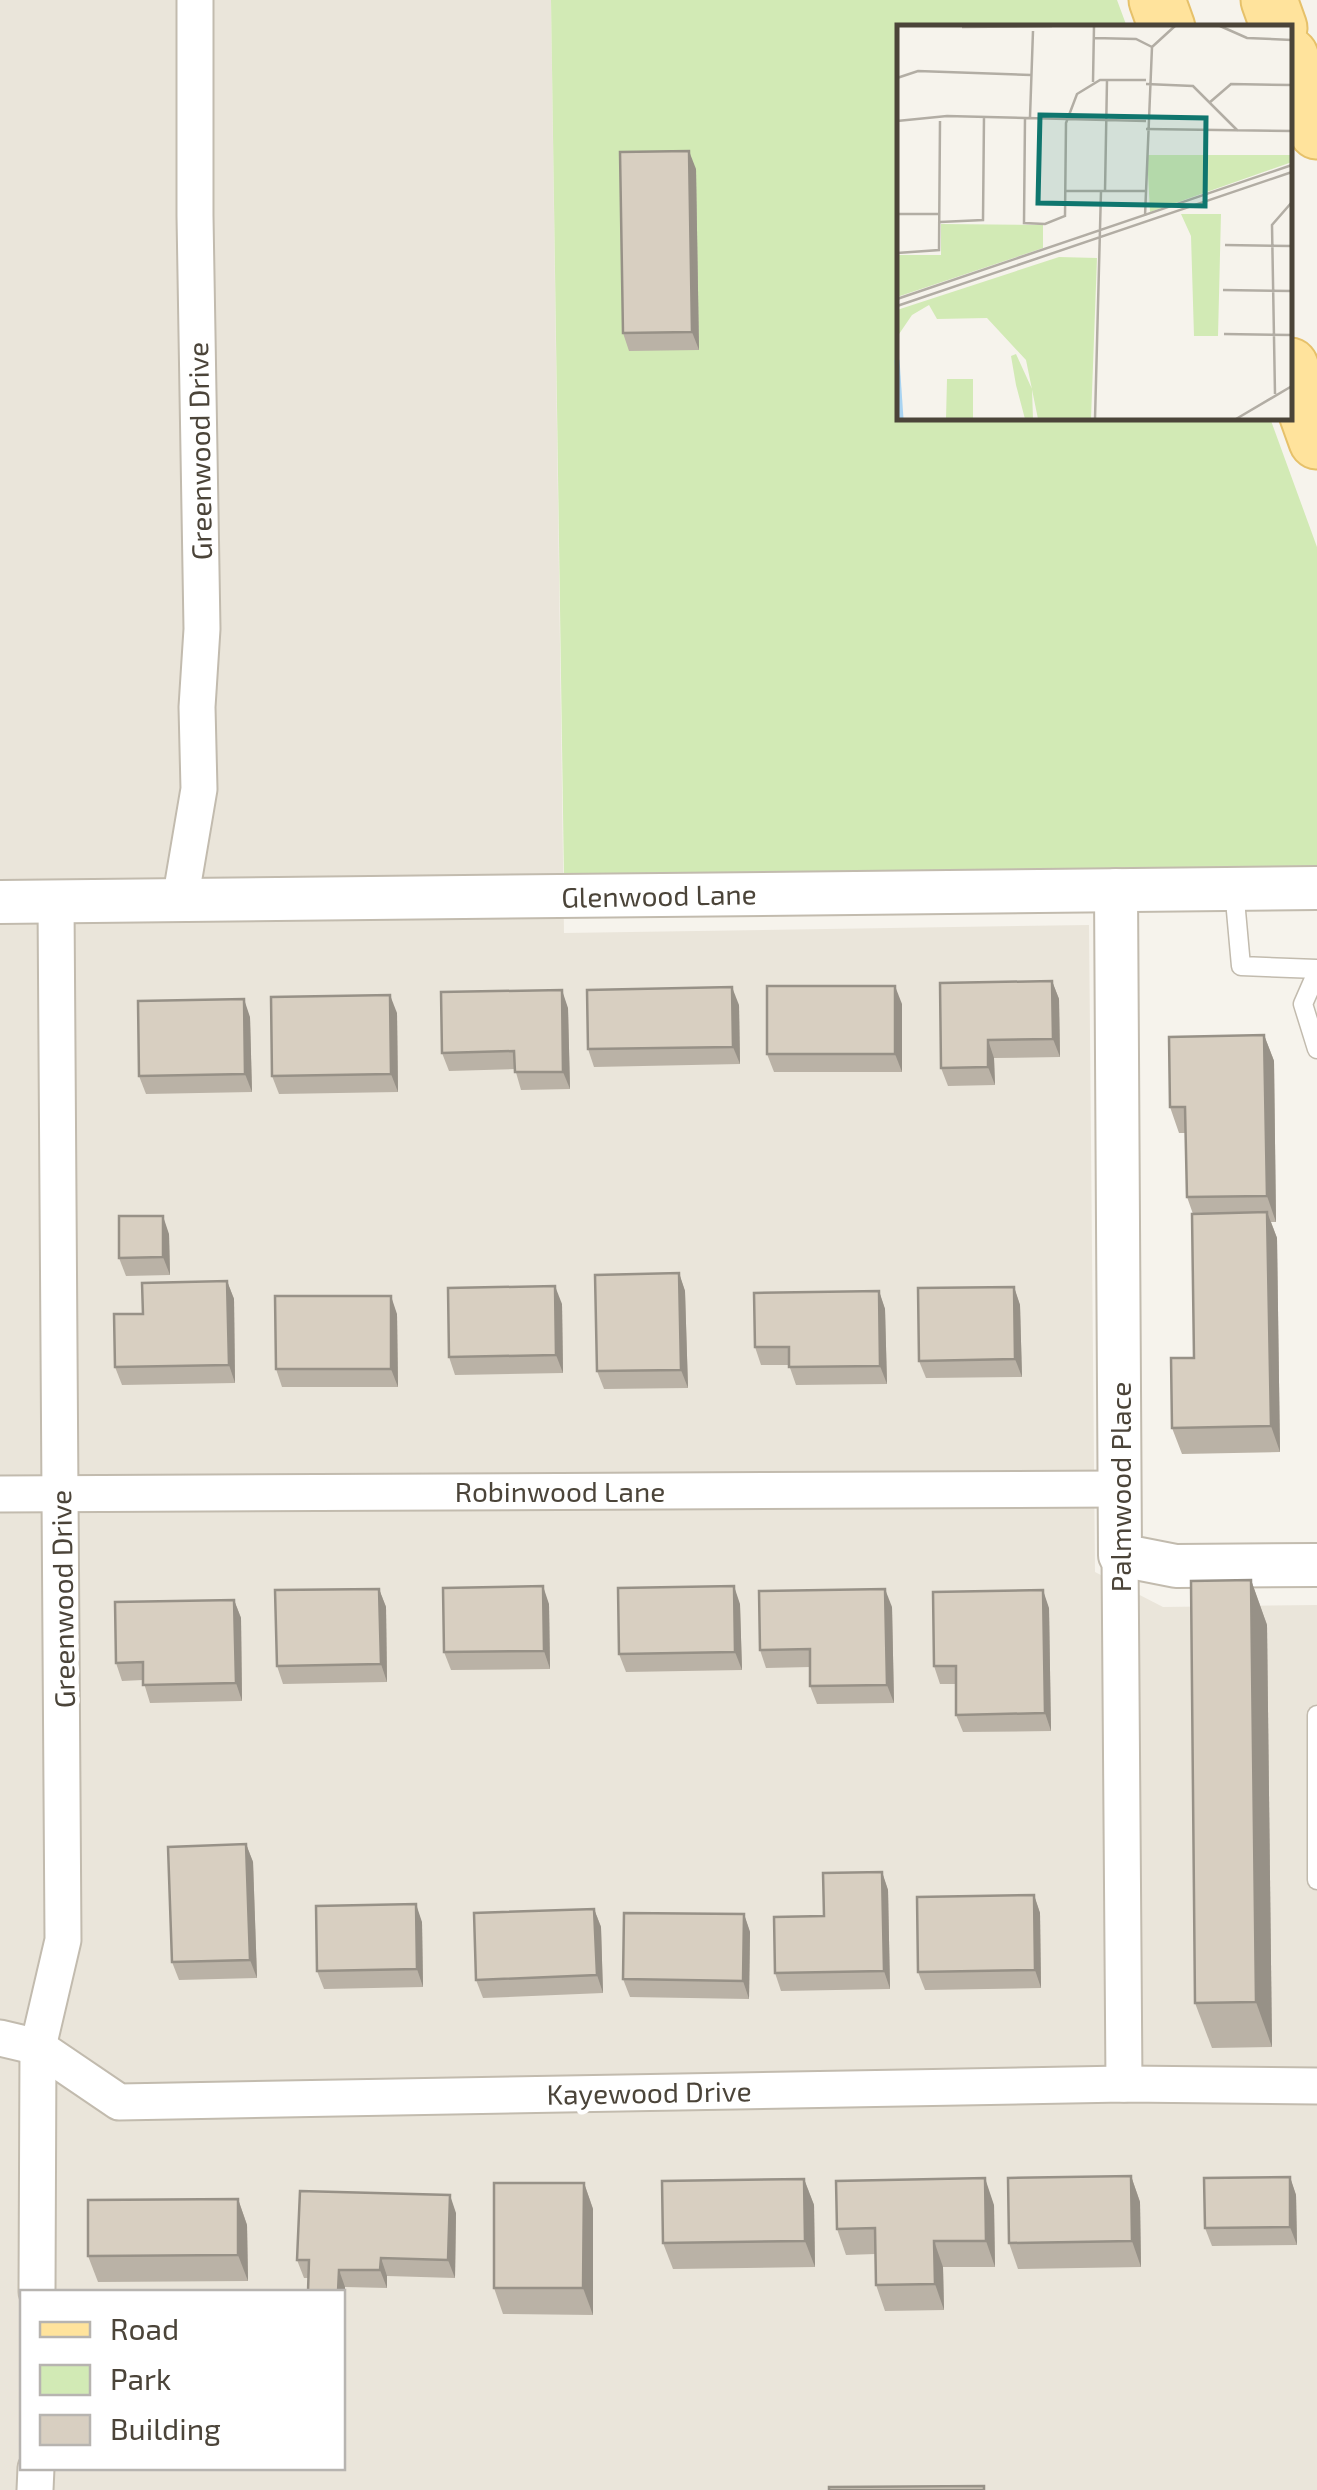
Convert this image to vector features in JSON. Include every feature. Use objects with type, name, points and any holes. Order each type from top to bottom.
[{"type":"main road","points":[[1156,0],[1165,25]]},
{"type":"main road","points":[[1269,0],[1278,25]]},
{"type":"main road","points":[[1292,62],[1317,131]]},
{"type":"main road","points":[[1292,372],[1317,441]]},
{"type":"street","name":"Greenwood Drive","points":[[180,901],[199,789],[197,707],[202,629],[194,216],[195,0]]},
{"type":"street","name":"Glenwood Lane","points":[[0,902],[1317,888]]},
{"type":"street","name":"Palmwood Place","points":[[1116,890],[1124,2084]]},
{"type":"street","name":"Greenwood Drive","points":[[37,2290],[38,2046],[64,1940],[56,902]]},
{"type":"street","name":"Robinwood Lane","points":[[0,1494],[1120,1489]]},
{"type":"street","points":[[1120,1555],[1176,1566],[1317,1565]]},
{"type":"street","name":"Kayewood Drive","points":[[0,2038],[38,2046],[119,2102],[1124,2084],[1317,2086]]},
{"type":"lane","points":[[1234,889],[1240,966],[1317,971],[1303,1004],[1317,1048]]},
{"type":"lane","points":[[1317,1715],[1317,1880]]},
{"type":"shaded area","points":[[0,0],[551,0],[564,933],[1089,925],[1095,1572],[1163,1607],[1317,1605],[1317,2490],[0,2490]]},
{"type":"green space","points":[[551,0],[1117,0],[1126,25],[897,25],[897,420],[1271,420],[1317,547],[1317,867],[564,879]]},
{"type":"building","points":[[689,151],[692,332],[623,333],[620,152]]},
{"type":"building","points":[[1052,981],[1053,1039],[988,1040],[988,1067],[941,1068],[940,983]]},
{"type":"building","points":[[767,986],[895,986],[895,1054],[767,1054]]},
{"type":"building","points":[[732,987],[733,1047],[588,1049],[587,990]]},
{"type":"building","points":[[562,990],[563,1072],[515,1072],[514,1051],[442,1053],[441,992]]},
{"type":"building","points":[[390,995],[391,1074],[272,1076],[271,997]]},
{"type":"building","points":[[244,999],[245,1074],[139,1076],[138,1001]]},
{"type":"building","points":[[1264,1035],[1267,1196],[1187,1197],[1185,1107],[1170,1107],[1169,1037]]},
{"type":"building","points":[[1267,1212],[1271,1426],[1172,1428],[1171,1358],[1194,1358],[1192,1214]]},
{"type":"building","points":[[119,1216],[163,1216],[163,1257],[119,1258]]},
{"type":"building","points":[[679,1273],[681,1370],[597,1371],[595,1275]]},
{"type":"building","points":[[227,1281],[229,1365],[115,1367],[114,1314],[143,1314],[142,1283]]},
{"type":"building","points":[[555,1286],[556,1355],[449,1357],[448,1288]]},
{"type":"building","points":[[1014,1287],[1015,1359],[919,1361],[918,1288]]},
{"type":"building","points":[[879,1291],[880,1366],[789,1367],[789,1347],[755,1347],[754,1293]]},
{"type":"building","points":[[275,1296],[391,1296],[391,1369],[276,1369]]},
{"type":"building","points":[[1251,1580],[1256,2002],[1195,2003],[1191,1581]]},
{"type":"building","points":[[543,1586],[544,1651],[444,1652],[443,1588]]},
{"type":"building","points":[[734,1586],[735,1652],[619,1654],[618,1588]]},
{"type":"building","points":[[379,1589],[381,1664],[277,1666],[275,1590]]},
{"type":"building","points":[[885,1589],[887,1685],[810,1686],[810,1649],[760,1650],[759,1591]]},
{"type":"building","points":[[1043,1590],[1045,1713],[956,1715],[956,1666],[934,1666],[933,1592]]},
{"type":"building","points":[[234,1600],[236,1683],[143,1685],[143,1662],[116,1663],[115,1602]]},
{"type":"building","points":[[246,1844],[250,1960],[172,1962],[168,1847]]},
{"type":"building","points":[[882,1872],[884,1971],[775,1973],[774,1917],[824,1916],[823,1873]]},
{"type":"building","points":[[1034,1895],[1035,1970],[918,1972],[917,1897]]},
{"type":"building","points":[[416,1904],[417,1969],[317,1971],[316,1906]]},
{"type":"building","points":[[594,1909],[597,1975],[476,1980],[474,1913]]},
{"type":"building","points":[[624,1913],[744,1914],[743,1981],[623,1979]]},
{"type":"building","points":[[1131,2176],[1132,2241],[1009,2243],[1008,2178]]},
{"type":"building","points":[[1290,2177],[1290,2227],[1205,2228],[1204,2178]]},
{"type":"building","points":[[985,2178],[986,2241],[934,2241],[935,2284],[876,2285],[875,2228],[837,2229],[836,2181]]},
{"type":"building","points":[[804,2179],[805,2241],[663,2243],[662,2181]]},
{"type":"building","points":[[494,2183],[584,2183],[583,2288],[494,2288]]},
{"type":"building","points":[[300,2191],[450,2195],[448,2260],[381,2258],[380,2270],[339,2270],[338,2290],[308,2290],[309,2260],[297,2260]]},
{"type":"building","points":[[238,2199],[238,2255],[88,2256],[88,2200]]},
{"type":"building","points":[[984,2486],[984,2490],[829,2490],[829,2487]]}]
